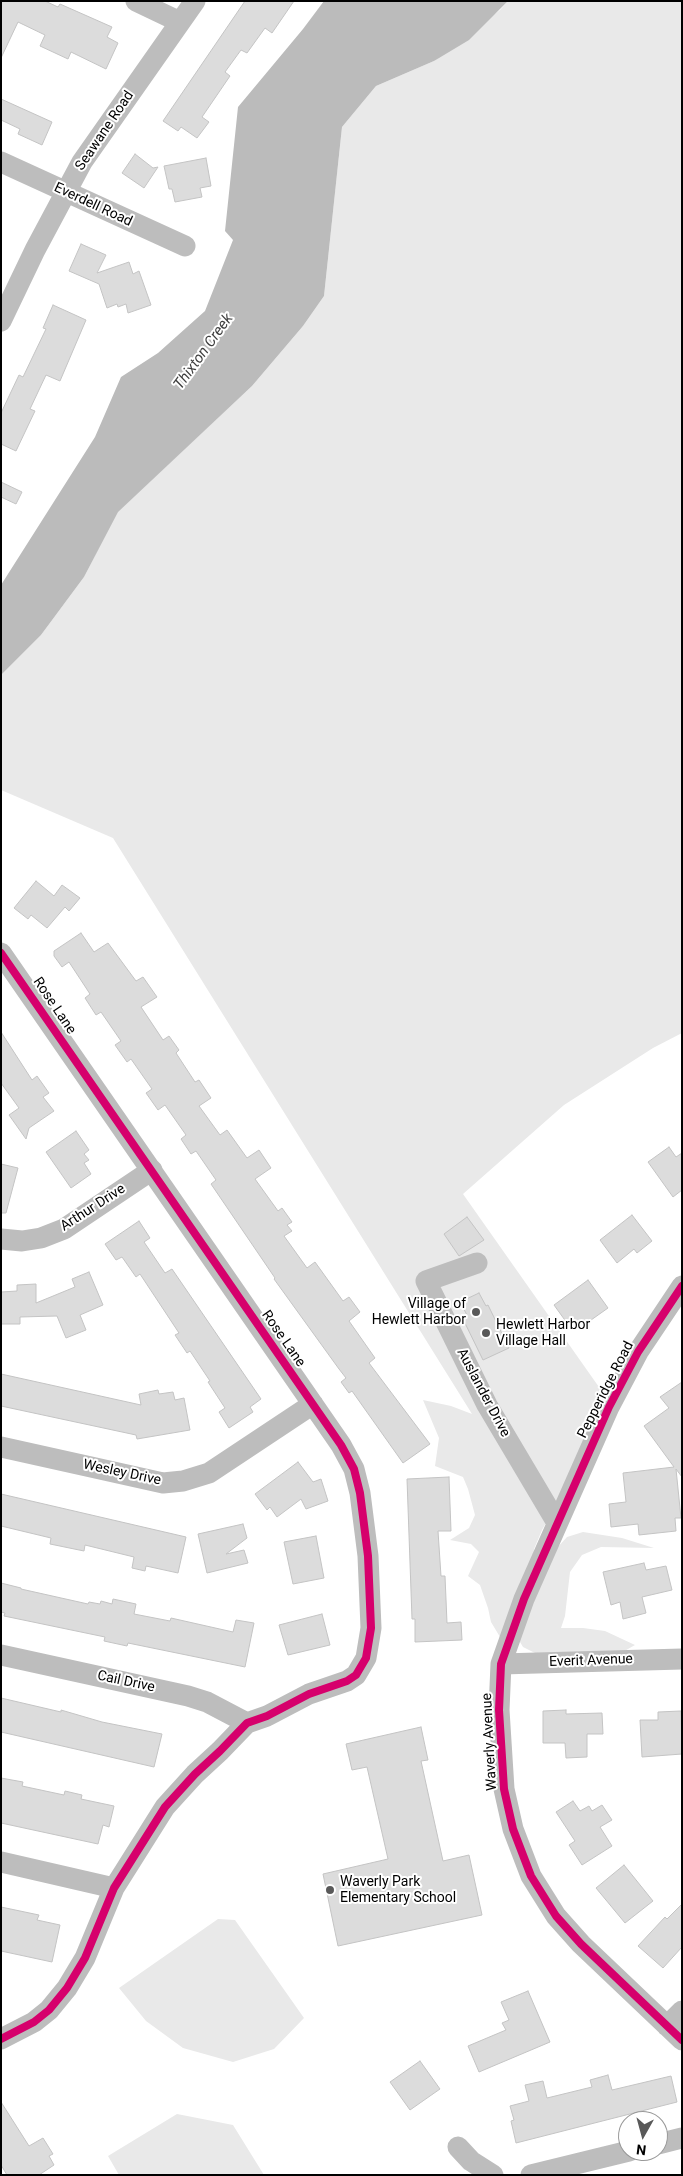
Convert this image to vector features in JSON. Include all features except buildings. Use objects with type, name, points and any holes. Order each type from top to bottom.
[{"type":"street","points":[[136,1],[180,22]]},
{"type":"street","name":"Seawane Road","points":[[1,321],[82,162],[195,1]]},
{"type":"street","name":"Everdell Road","points":[[1,162],[185,246]]},
{"type":"street","name":"Rose Lane","points":[[1,953],[342,1445],[354,1469],[360,1493],[368,1556],[371,1628],[369,1648],[363,1666],[352,1678],[309,1694],[267,1716],[246,1724]]},
{"type":"street","name":"Arthur Drive","points":[[1,1239],[22,1241],[41,1238],[64,1228],[152,1170]]},
{"type":"street","name":"Auslander Drive","points":[[477,1263],[426,1281],[487,1405],[560,1517]]},
{"type":"street","name":"Pepperidge Road","points":[[560,1517],[608,1407],[638,1352],[682,1286]]},
{"type":"street","name":"Wesley Drive","points":[[1,1447],[163,1483],[183,1481],[209,1473],[312,1404]]},
{"type":"street","name":"Waverly Avenue","points":[[560,1517],[524,1599],[501,1664],[499,1710],[504,1789],[513,1829],[531,1876],[556,1916],[581,1944],[677,2025]]},
{"type":"street","name":"Cail Drive","points":[[1,1655],[188,1696],[207,1702],[246,1724]]},
{"type":"street","name":"Everit Avenue","points":[[501,1664],[682,1659]]},
{"type":"street","points":[[1,2039],[34,2022],[49,2010],[67,1988],[85,1958],[114,1888],[165,1807],[194,1774],[220,1752],[246,1724]]},
{"type":"street","points":[[1,1862],[114,1888]]},
{"type":"street","points":[[668,2142],[682,2138]]},
{"type":"street","points":[[458,2147],[472,2161],[493,2175]]},
{"type":"street","points":[[531,2175],[618,2153]]},
{"type":"shaded area","points":[[508,1],[682,1],[682,1033],[653,1048],[564,1105],[463,1194],[613,1407],[542,1530],[534,1549],[533,1559],[500,1637],[491,1622],[480,1585],[468,1576],[479,1552],[471,1544],[450,1540],[469,1528],[475,1515],[463,1477],[435,1466],[439,1438],[423,1400],[451,1406],[472,1414],[113,838],[1,790],[1,675],[41,635],[84,577],[117,512],[252,386],[303,326],[324,296],[342,127],[376,86],[434,61],[500,10]]},
{"type":"shaded area","points":[[583,1532],[622,1538],[654,1548],[601,1547],[582,1555],[570,1572],[565,1616],[561,1628],[605,1631],[635,1645],[621,1653],[541,1656],[523,1647],[517,1637],[556,1549],[567,1537]]},
{"type":"shaded area","points":[[218,1919],[235,1920],[304,2018],[274,2049],[233,2062],[183,2048],[146,2021],[119,1988]]},
{"type":"shaded area","points":[[177,2114],[233,2125],[264,2175],[119,2175],[108,2156]]},
{"type":"water","name":"Thixton Creek","points":[[324,1],[508,1],[469,40],[434,61],[376,86],[342,127],[324,296],[303,326],[252,386],[118,512],[84,577],[41,635],[1,675],[1,585],[95,437],[121,377],[158,353],[205,311],[233,240],[225,231],[238,107]]},
{"type":"cycle path","points":[[1,953],[341,1445],[354,1469],[360,1493],[368,1556],[371,1628],[366,1658],[356,1675],[347,1681],[309,1694],[267,1716],[247,1723],[195,1774],[165,1807],[114,1888],[85,1958],[67,1988],[49,2010],[34,2022],[1,2039]]},
{"type":"cycle path","points":[[682,1286],[638,1352],[609,1407],[524,1599],[501,1664],[499,1710],[504,1789],[513,1829],[531,1876],[556,1916],[581,1944],[682,2040]]},
{"type":"place","name":"Village of Hewlett Harbor","points":[[476,1312]]},
{"type":"place","name":"Hewlett Harbor Village Hall","points":[[486,1333]]},
{"type":"place","name":"Waverly Park Elementary School","points":[[330,1890]]}]
